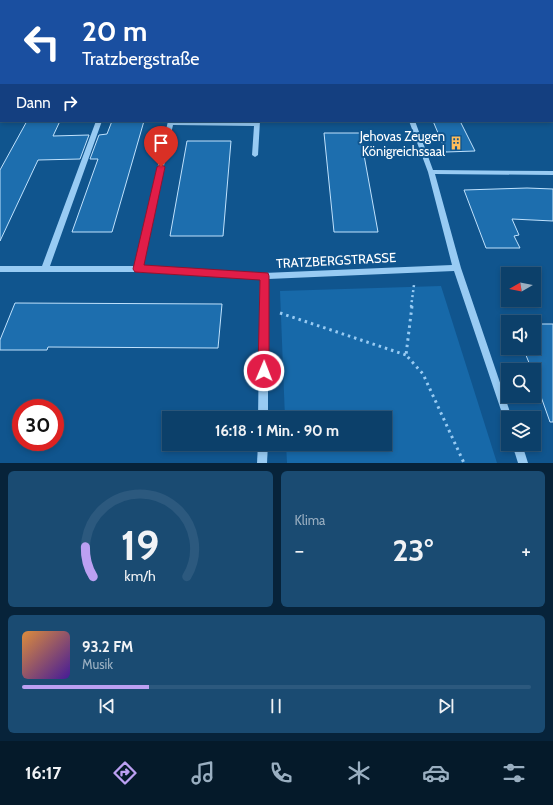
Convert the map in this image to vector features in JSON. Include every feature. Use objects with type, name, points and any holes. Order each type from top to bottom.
[{"type":"street","points":[[45,269],[99,122]]},
{"type":"street","points":[[138,269],[171,122],[257,122],[255,155]]},
{"type":"street","points":[[412,122],[431,172],[457,268],[505,411]]},
{"type":"street","points":[[431,172],[553,173]]},
{"type":"street","name":"TRATZBERGSTRASSE","points":[[0,269],[138,269],[264,276],[457,268]]},
{"type":"street","points":[[263,411],[264,276]]},
{"type":"street","points":[[262,451],[262,463]]},
{"type":"street","points":[[519,451],[523,463]]},
{"type":"path","points":[[406,355],[416,269]]},
{"type":"path","points":[[264,307],[406,355],[423,374],[464,463]]},
{"type":"shaded area","points":[[441,286],[497,463],[287,463],[286,451],[392,451],[392,411],[285,411],[280,291]]},
{"type":"building","points":[[26,122],[60,122],[53,136],[89,135],[80,159],[38,160],[0,241],[0,170]]},
{"type":"building","points":[[112,122],[144,122],[112,232],[72,232],[98,159],[90,159],[99,135],[107,134]]},
{"type":"building","name":"Jehovas Zeugen Königreichssaal","points":[[433,122],[460,122],[475,151],[446,152]]},
{"type":"building","points":[[324,133],[360,133],[378,232],[334,232]]},
{"type":"building","points":[[187,141],[231,141],[223,236],[170,236]]},
{"type":"building","points":[[527,188],[553,189],[553,221],[512,219],[519,235],[514,236],[520,248],[486,248],[464,190]]},
{"type":"building","points":[[15,303],[222,304],[218,348],[48,347],[47,350],[0,350],[0,340]]},
{"type":"building","points":[[541,324],[553,324],[553,422],[550,422],[541,397],[541,363],[529,363],[526,355],[541,355]]},
{"type":"place","name":"Jehovas Zeugen Königreichssaal","points":[[456,143]]},
{"type":"route","points":[[161,167],[138,269],[264,276],[264,371]]}]
